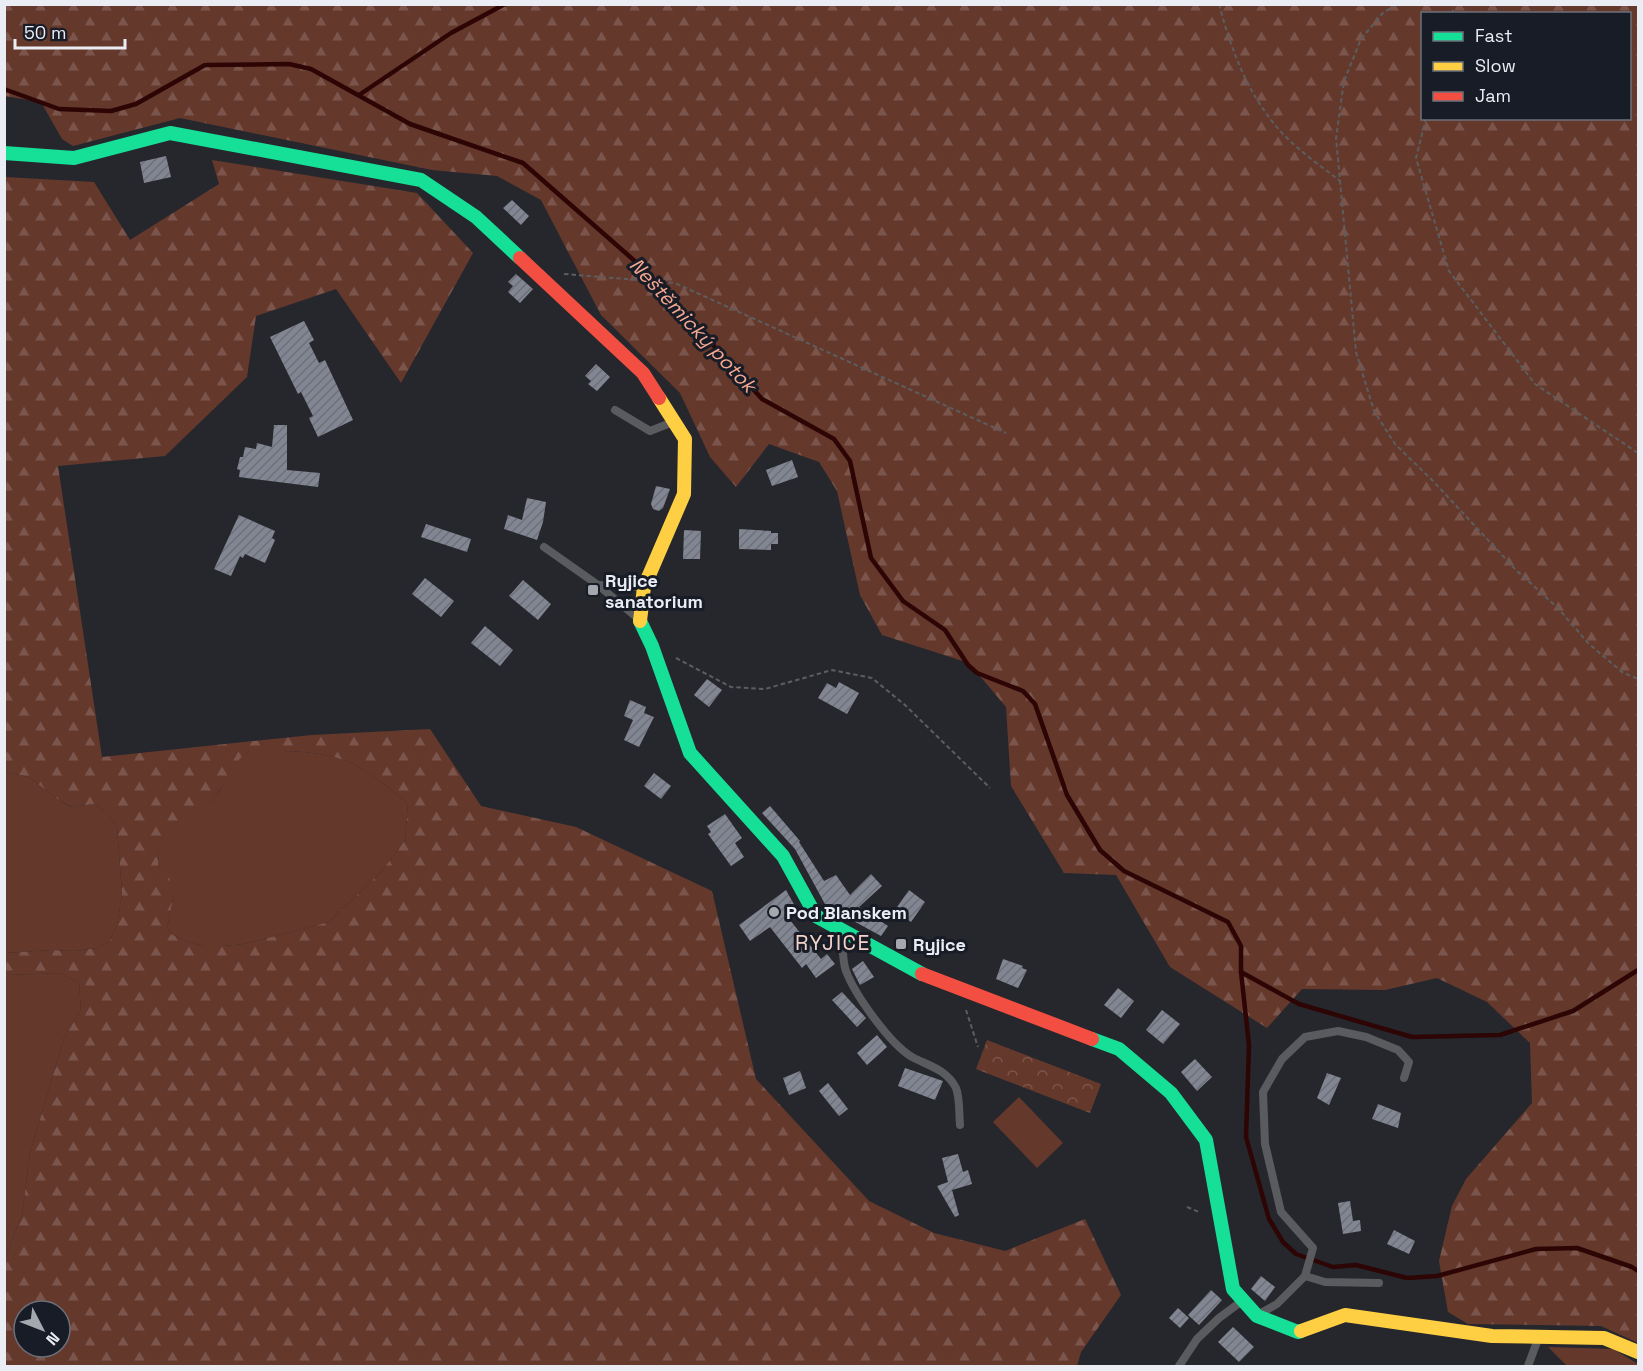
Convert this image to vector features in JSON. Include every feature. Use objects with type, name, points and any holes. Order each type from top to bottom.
[{"type":"street","points":[[4,153],[74,158],[170,132],[421,180],[476,217],[643,373],[685,439],[684,494],[644,586],[639,619],[652,646],[690,753],[783,856],[816,916],[924,975],[1119,1049],[1171,1093],[1206,1140],[1233,1289],[1257,1316],[1298,1332],[1345,1315],[1492,1336],[1604,1338],[1638,1352]]},
{"type":"lane","points":[[615,410],[650,431],[674,422]]},
{"type":"lane","points":[[544,547],[598,585],[639,619]]},
{"type":"lane","points":[[598,585],[644,586]]},
{"type":"lane","points":[[841,930],[845,969],[859,997],[896,1043],[912,1057],[933,1065],[947,1075],[957,1090],[960,1125]]},
{"type":"lane","points":[[1257,1316],[1277,1304],[1306,1272],[1313,1248],[1281,1212],[1265,1144],[1263,1092],[1282,1059],[1305,1037],[1338,1031],[1366,1037],[1398,1050],[1409,1062],[1404,1078]]},
{"type":"lane","points":[[1306,1272],[1325,1282],[1379,1283]]},
{"type":"lane","points":[[1179,1366],[1197,1339],[1243,1300]]},
{"type":"lane","points":[[1528,1366],[1538,1337]]},
{"type":"path","points":[[1219,4],[1230,45],[1252,94],[1283,134],[1340,181]]},
{"type":"path","points":[[1396,4],[1382,14],[1361,39],[1344,81],[1336,138],[1356,352],[1374,411],[1395,444],[1441,489],[1517,571],[1558,608],[1588,643],[1622,672],[1638,679]]},
{"type":"path","points":[[1426,120],[1416,158],[1449,271],[1535,384],[1638,453]]},
{"type":"path","points":[[535,272],[675,283],[1006,433]]},
{"type":"path","points":[[652,646],[731,687],[765,689],[832,670],[872,678],[905,705],[990,788]]},
{"type":"path","points":[[959,987],[978,1047]]},
{"type":"green space","points":[[4,5],[1638,5],[1638,1343],[1601,1326],[1468,1324],[1448,1312],[1439,1261],[1452,1206],[1466,1179],[1532,1103],[1530,1043],[1487,1002],[1437,978],[1385,990],[1302,989],[1267,1028],[1170,967],[1116,875],[1064,873],[1011,786],[1006,707],[969,663],[882,635],[860,595],[837,491],[819,462],[769,444],[736,487],[710,457],[680,393],[601,315],[541,200],[497,176],[432,170],[180,118],[73,146],[62,139],[41,102],[5,96]]},
{"type":"green space","points":[[212,160],[417,193],[473,253],[401,383],[336,289],[256,316],[247,377],[165,456],[58,466],[102,757],[312,735],[430,729],[481,806],[576,827],[712,891],[756,1079],[869,1201],[934,1233],[1005,1251],[1085,1219],[1121,1295],[1081,1352],[1077,1366],[5,1366],[5,1258],[22,1215],[30,1153],[64,1038],[81,1010],[79,983],[61,973],[5,975],[5,953],[98,948],[109,942],[117,926],[122,893],[117,827],[106,811],[94,804],[72,807],[60,801],[29,777],[5,772],[5,177],[94,182],[130,240],[219,184]],"holes":[[[249,751],[323,754],[346,761],[363,769],[408,803],[405,840],[381,872],[329,922],[244,944],[224,946],[204,946],[171,934],[167,927],[174,895],[169,877],[158,869],[159,850],[207,806],[234,765]]]},
{"type":"green space","points":[[249,751],[323,754],[363,769],[408,803],[405,840],[381,872],[329,922],[244,944],[204,946],[186,941],[171,934],[167,927],[174,895],[158,869],[159,849],[211,801],[220,790],[235,761]]},
{"type":"green space","points":[[5,772],[29,777],[71,807],[94,804],[106,811],[117,827],[122,893],[117,926],[109,942],[98,948],[75,951],[5,953]]},
{"type":"green space","points":[[61,973],[79,983],[81,1010],[64,1038],[30,1153],[22,1215],[5,1258],[5,975]]},
{"type":"green space","points":[[987,1040],[1101,1084],[1090,1113],[976,1069]]},
{"type":"green space","points":[[1019,1097],[1063,1143],[1037,1168],[993,1122]]},
{"type":"green space","points":[[1548,1347],[1613,1349],[1638,1366],[1567,1366]]},
{"type":"building","points":[[166,156],[171,177],[144,183],[140,162]]},
{"type":"building","points":[[512,200],[529,216],[521,225],[503,208]]},
{"type":"building","points":[[516,274],[533,289],[520,303],[508,292],[513,286],[508,282]]},
{"type":"building","points":[[304,321],[314,340],[309,343],[319,363],[325,360],[353,420],[318,437],[309,418],[313,416],[301,392],[298,394],[270,337]]},
{"type":"building","points":[[596,364],[610,377],[597,391],[588,384],[591,381],[585,376]]},
{"type":"building","points":[[274,425],[287,425],[287,470],[320,473],[318,487],[239,477],[240,470],[237,469],[245,447],[256,449],[257,443],[272,447]]},
{"type":"building","points":[[792,460],[798,477],[772,486],[766,470]]},
{"type":"building","points":[[656,486],[670,489],[663,508],[659,511],[653,509],[651,504]]},
{"type":"building","points":[[527,498],[546,502],[537,540],[504,529],[508,515],[522,520]]},
{"type":"building","points":[[239,515],[275,531],[272,538],[275,540],[265,563],[245,554],[243,558],[240,556],[231,576],[214,569]]},
{"type":"building","points":[[426,524],[471,539],[467,552],[421,537]]},
{"type":"building","points":[[739,529],[778,533],[778,544],[771,544],[771,550],[739,549]]},
{"type":"building","points":[[684,530],[701,531],[700,559],[683,559]]},
{"type":"building","points":[[425,578],[454,601],[441,617],[412,594]]},
{"type":"building","points":[[523,580],[551,604],[538,620],[509,596]]},
{"type":"building","points":[[485,626],[513,650],[500,666],[471,643]]},
{"type":"building","points":[[707,679],[722,690],[709,707],[694,695]]},
{"type":"building","points":[[839,682],[859,693],[847,714],[818,698],[827,683],[836,688]]},
{"type":"building","points":[[630,700],[646,707],[644,713],[654,717],[639,747],[624,740],[633,720],[624,716]]},
{"type":"building","points":[[654,773],[671,786],[661,799],[644,786]]},
{"type":"building","points":[[770,806],[800,841],[824,881],[836,875],[850,895],[871,874],[882,886],[859,907],[888,926],[881,936],[826,906],[795,849],[762,813]]},
{"type":"building","points":[[725,814],[742,838],[735,843],[744,857],[731,866],[708,834],[711,832],[707,826]]},
{"type":"building","points":[[786,890],[796,908],[786,915],[821,959],[827,954],[835,964],[816,978],[806,964],[802,968],[770,927],[750,941],[739,925]]},
{"type":"building","points":[[909,890],[925,902],[911,922],[895,910]]},
{"type":"building","points":[[1003,959],[1023,966],[1022,968],[1027,970],[1018,988],[996,979]]},
{"type":"building","points":[[863,961],[874,977],[860,985],[852,969]]},
{"type":"building","points":[[1118,988],[1134,1001],[1121,1018],[1104,1005]]},
{"type":"building","points":[[842,992],[866,1018],[857,1027],[832,1000]]},
{"type":"building","points":[[1162,1010],[1180,1024],[1163,1044],[1146,1030]]},
{"type":"building","points":[[877,1035],[887,1047],[867,1065],[857,1053]]},
{"type":"building","points":[[1195,1059],[1212,1077],[1197,1091],[1181,1072]]},
{"type":"building","points":[[905,1068],[943,1081],[935,1100],[898,1086]]},
{"type":"building","points":[[800,1071],[806,1088],[789,1095],[783,1078]]},
{"type":"building","points":[[1327,1073],[1341,1078],[1329,1105],[1317,1098]]},
{"type":"building","points":[[828,1083],[848,1109],[839,1116],[819,1091]]},
{"type":"building","points":[[1378,1104],[1401,1113],[1398,1128],[1372,1119]]},
{"type":"building","points":[[958,1154],[963,1172],[968,1170],[972,1184],[952,1190],[959,1215],[955,1217],[937,1186],[948,1182],[942,1158]]},
{"type":"building","points":[[1350,1201],[1353,1221],[1360,1220],[1361,1231],[1343,1234],[1338,1203]]},
{"type":"building","points":[[1394,1230],[1415,1241],[1409,1254],[1387,1244]]},
{"type":"building","points":[[1261,1276],[1275,1287],[1265,1301],[1251,1289]]},
{"type":"building","points":[[1211,1290],[1222,1300],[1199,1325],[1188,1315]]},
{"type":"building","points":[[1178,1308],[1189,1318],[1180,1328],[1169,1318]]},
{"type":"building","points":[[1233,1327],[1254,1347],[1239,1362],[1218,1342]]},
{"type":"waterway","points":[[359,95],[451,33],[505,4]]},
{"type":"waterway","name":"Neštěmický potok","points":[[4,89],[59,109],[111,111],[136,104],[205,65],[289,64],[311,69],[410,124],[523,163],[645,270],[762,399],[834,439],[850,461],[871,558],[903,601],[945,630],[968,665],[977,673],[1023,691],[1035,704],[1067,795],[1100,850],[1124,871],[1228,922],[1241,946],[1241,972],[1249,1045],[1246,1137],[1269,1219],[1283,1242],[1296,1254],[1333,1267],[1356,1265],[1407,1278],[1437,1276],[1536,1249],[1577,1248],[1638,1271]]},
{"type":"waterway","points":[[1241,972],[1299,1004],[1412,1037],[1500,1035],[1573,1011],[1638,970]]},
{"type":"traffic: fast","points":[[4,153],[74,158],[170,133],[421,180],[476,217],[520,258]]},
{"type":"traffic: fast","points":[[640,621],[652,646],[690,753],[783,856],[816,916],[922,974]]},
{"type":"traffic: fast","points":[[1092,1039],[1119,1049],[1171,1093],[1206,1140],[1233,1289],[1257,1316],[1298,1332],[1301,1331]]},
{"type":"traffic: slow","points":[[640,621],[644,587],[684,494],[685,439],[659,398]]},
{"type":"traffic: slow","points":[[1301,1331],[1345,1315],[1492,1336],[1604,1338],[1638,1352]]},
{"type":"traffic: jam","points":[[520,258],[643,373],[659,398]]},
{"type":"traffic: jam","points":[[922,974],[1092,1039]]},
{"type":"place","name":"Ryjice sanatorium","points":[[593,590]]},
{"type":"place","name":"Pod Blanskem","points":[[774,912]]},
{"type":"place","name":"Ryjice","points":[[901,944]]},
{"type":"district","name":"RYJICE","points":[[833,942]]}]
